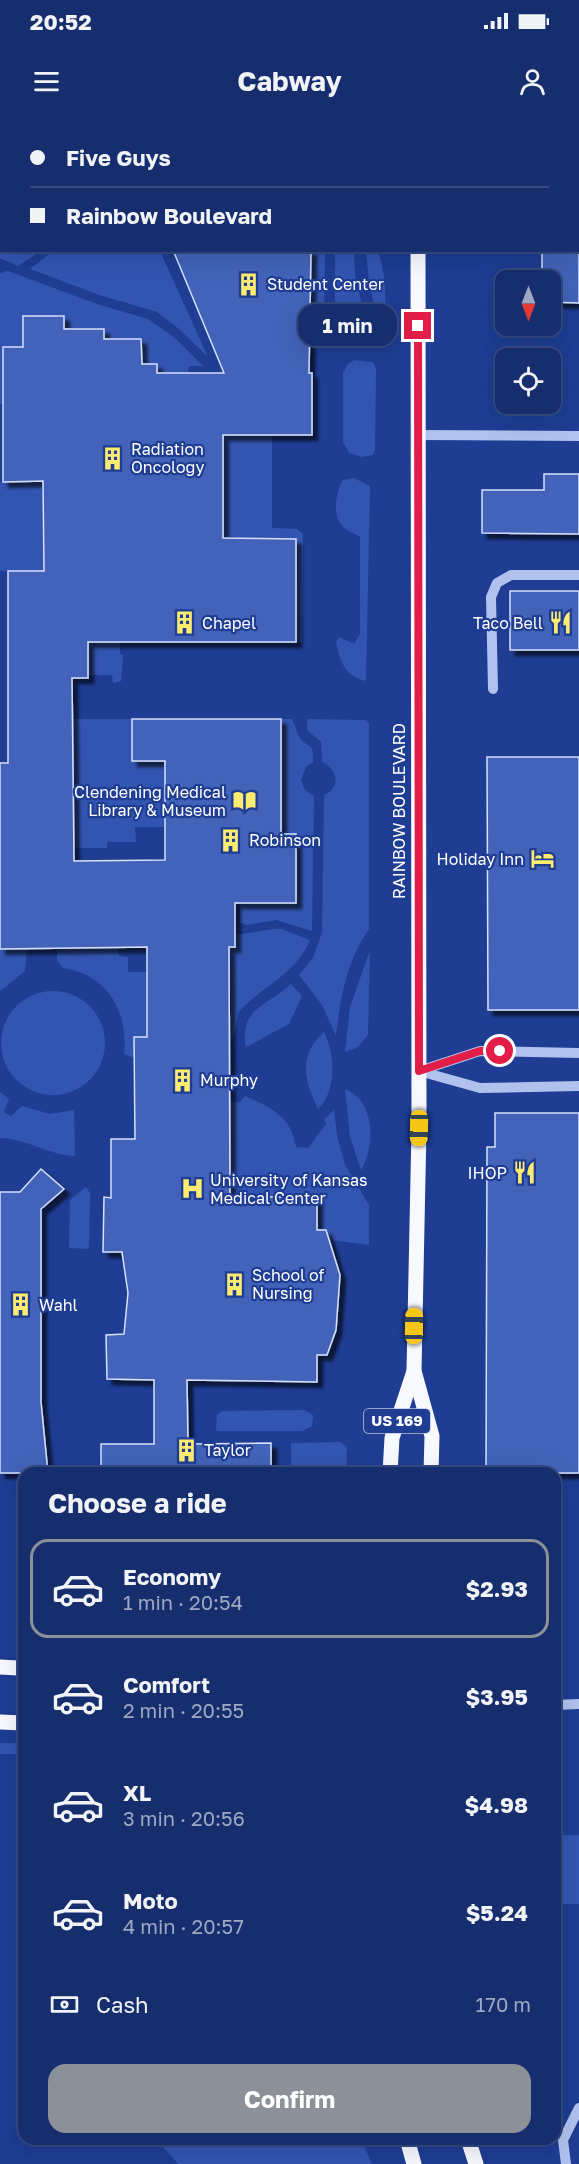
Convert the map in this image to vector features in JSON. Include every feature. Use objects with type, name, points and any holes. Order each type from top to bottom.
[{"type":"main road","name":"RAINBOW BOULEVARD","points":[[418,252],[419,1071],[414,1371],[432,1437],[431,1467]]},
{"type":"main road","name":"RAINBOW BOULEVARD","points":[[390,1467],[392,1438],[414,1371]]},
{"type":"main road","points":[[0,1667],[18,1668]]},
{"type":"main road","points":[[0,1722],[18,1723]]},
{"type":"main road","points":[[409,2145],[414,2164]]},
{"type":"main road","points":[[470,2145],[476,2164]]},
{"type":"street","points":[[418,435],[579,436]]},
{"type":"street","points":[[493,689],[491,597],[497,583],[511,576],[579,575]]},
{"type":"street","points":[[419,1071],[480,1051],[579,1053]]},
{"type":"street","points":[[419,1071],[480,1088],[579,1086]]},
{"type":"street","points":[[561,1705],[579,1704]]},
{"type":"street","points":[[566,2164],[563,2140],[579,2108]]},
{"type":"shaded area","points":[[0,252],[39,252],[18,266],[0,258]]},
{"type":"shaded area","points":[[52,252],[160,252],[208,357],[179,329],[157,312],[99,295],[30,269]]},
{"type":"shaded area","points":[[311,252],[325,252],[324,319],[310,318]]},
{"type":"shaded area","points":[[335,252],[354,252],[355,274],[367,328],[335,336]]},
{"type":"shaded area","points":[[366,252],[377,252],[383,268],[385,290],[384,313],[379,329],[369,282]]},
{"type":"shaded area","points":[[8,271],[97,304],[148,319],[174,337],[203,366],[189,366],[188,373],[157,373],[157,364],[142,364],[141,339],[104,339],[64,329],[64,316],[23,316],[23,347],[3,347],[3,404],[0,404],[0,273]]},
{"type":"shaded area","points":[[354,360],[373,362],[376,369],[375,451],[373,455],[362,457],[349,453],[343,442],[343,373],[348,364]]},
{"type":"shaded area","points":[[223,426],[272,435],[272,528],[297,529],[303,534],[302,642],[296,642],[296,539],[223,538]]},
{"type":"shaded area","points":[[354,478],[370,486],[366,681],[348,672],[339,656],[336,642],[339,637],[354,644],[360,634],[360,537],[342,525],[336,508],[343,480]]},
{"type":"shaded area","points":[[43,481],[44,571],[0,571],[0,482]]},
{"type":"shaded area","points":[[88,642],[120,642],[120,654],[123,655],[121,681],[113,683],[112,675],[88,675]]},
{"type":"shaded area","points":[[72,719],[132,719],[132,761],[165,761],[165,827],[135,827],[136,842],[107,842],[107,848],[74,848]]},
{"type":"shaded area","points":[[281,719],[292,719],[300,738],[311,747],[313,752],[313,762],[306,767],[301,780],[305,790],[314,796],[312,931],[276,920],[247,925],[240,923],[240,903],[296,902],[296,834],[281,834]]},
{"type":"shaded area","points":[[307,719],[366,720],[369,723],[369,929],[350,967],[336,1036],[322,1005],[299,975],[313,958],[322,932],[324,795],[333,788],[335,783],[331,769],[322,762],[321,742],[307,730]]},
{"type":"shaded area","points":[[281,929],[310,940],[289,970],[242,1008],[238,1014],[234,1038],[230,1039],[229,947],[235,947],[235,935]]},
{"type":"shaded area","points":[[118,948],[119,956],[128,957],[128,972],[147,972],[147,1037],[134,1037],[135,1058],[124,1054],[122,1023],[112,997],[92,978],[63,968],[57,960],[57,949]]},
{"type":"shaded area","points":[[0,949],[27,949],[25,971],[0,991]]},
{"type":"shaded area","points":[[370,950],[368,1035],[358,1047],[345,1052],[350,1007]]},
{"type":"shaded area","points":[[291,984],[302,996],[289,1024],[246,1047],[245,1034],[251,1016]]},
{"type":"shaded area","points":[[53,991],[73,995],[90,1006],[101,1023],[105,1043],[101,1063],[90,1080],[73,1091],[53,1095],[33,1091],[16,1080],[5,1063],[1,1043],[5,1023],[16,1006],[33,995]]},
{"type":"shaded area","points":[[324,1032],[332,1061],[332,1072],[328,1092],[318,1109],[309,1088],[306,1069],[310,1050]]},
{"type":"shaded area","points":[[345,1089],[362,1103],[370,1125],[369,1149],[361,1170],[350,1137]]},
{"type":"shaded area","points":[[0,1092],[9,1099],[4,1112],[11,1116],[22,1106],[50,1114],[74,1110],[75,1156],[0,1138]]},
{"type":"shaded area","points":[[245,1096],[279,1114],[290,1128],[296,1147],[308,1148],[326,1124],[324,1119],[334,1110],[337,1135],[345,1165],[369,1205],[369,1245],[330,1240],[326,1230],[317,1230],[316,1197],[230,1197],[230,1102],[240,1102]]},
{"type":"shaded area","points":[[86,1187],[90,1193],[89,1249],[69,1248],[70,1200]]},
{"type":"shaded area","points":[[304,1410],[313,1415],[312,1426],[302,1431],[216,1431],[217,1415],[222,1411]]},
{"type":"shaded area","points":[[341,1442],[347,1448],[346,1467],[291,1467],[291,1443]]},
{"type":"shaded area","points":[[0,1743],[18,1743],[18,1754],[0,1754]]},
{"type":"shaded area","points":[[561,1835],[579,1835],[579,1904],[561,1904]]},
{"type":"shaded area","points":[[161,2145],[364,2145],[372,2164],[178,2164]]},
{"type":"building","points":[[174,252],[311,252],[309,373],[312,373],[312,435],[223,435],[223,538],[296,539],[296,642],[88,642],[88,678],[72,678],[74,861],[165,860],[165,761],[132,761],[132,719],[281,719],[281,834],[296,834],[296,903],[235,903],[235,947],[229,947],[230,1197],[317,1197],[317,1230],[326,1230],[340,1275],[336,1330],[327,1355],[317,1355],[317,1382],[187,1380],[188,1444],[271,1443],[271,1467],[101,1467],[101,1444],[154,1444],[154,1380],[107,1379],[106,1335],[124,1334],[128,1293],[122,1252],[103,1252],[104,1197],[111,1198],[111,1139],[135,1139],[134,1037],[147,1037],[147,947],[0,949],[0,763],[8,763],[8,571],[44,571],[43,481],[3,482],[3,347],[23,347],[23,316],[64,316],[64,329],[104,329],[104,339],[141,339],[142,364],[157,364],[157,373],[224,373]]},
{"type":"building","points":[[542,252],[579,252],[579,303],[561,302],[561,270],[542,270]]},
{"type":"building","points":[[544,474],[579,474],[579,534],[482,533],[482,490],[544,490]]},
{"type":"building","points":[[510,591],[579,591],[579,650],[510,650]]},
{"type":"building","points":[[487,757],[579,757],[579,1010],[488,1010]]},
{"type":"building","points":[[495,1113],[579,1113],[579,1473],[561,1473],[561,1467],[486,1467],[487,1147],[495,1147]]},
{"type":"building","name":"Wahl","points":[[41,1169],[64,1189],[41,1209],[41,1402],[47,1467],[18,1467],[18,1473],[0,1473],[0,1192],[20,1192]]},
{"type":"place","name":"Student Center","points":[[249,284]]},
{"type":"place","name":"Radiation Oncology","points":[[113,458]]},
{"type":"place","name":"Chapel","points":[[184,623]]},
{"type":"place","name":"Taco Bell","points":[[561,623]]},
{"type":"place","name":"Clendening Medical Library & Museum","points":[[244,801]]},
{"type":"place","name":"Robinson","points":[[231,840]]},
{"type":"place","name":"Holiday Inn","points":[[542,859]]},
{"type":"place","name":"Murphy","points":[[182,1080]]},
{"type":"place","name":"IHOP","points":[[525,1173]]},
{"type":"place","name":"University of Kansas Medical Center","points":[[192,1189]]},
{"type":"place","name":"School of Nursing","points":[[234,1284]]},
{"type":"place","name":"Wahl","points":[[21,1305]]},
{"type":"place","name":"Taylor","points":[[186,1450]]},
{"type":"route","points":[[418,326],[419,1071],[480,1051],[500,1051]]}]
